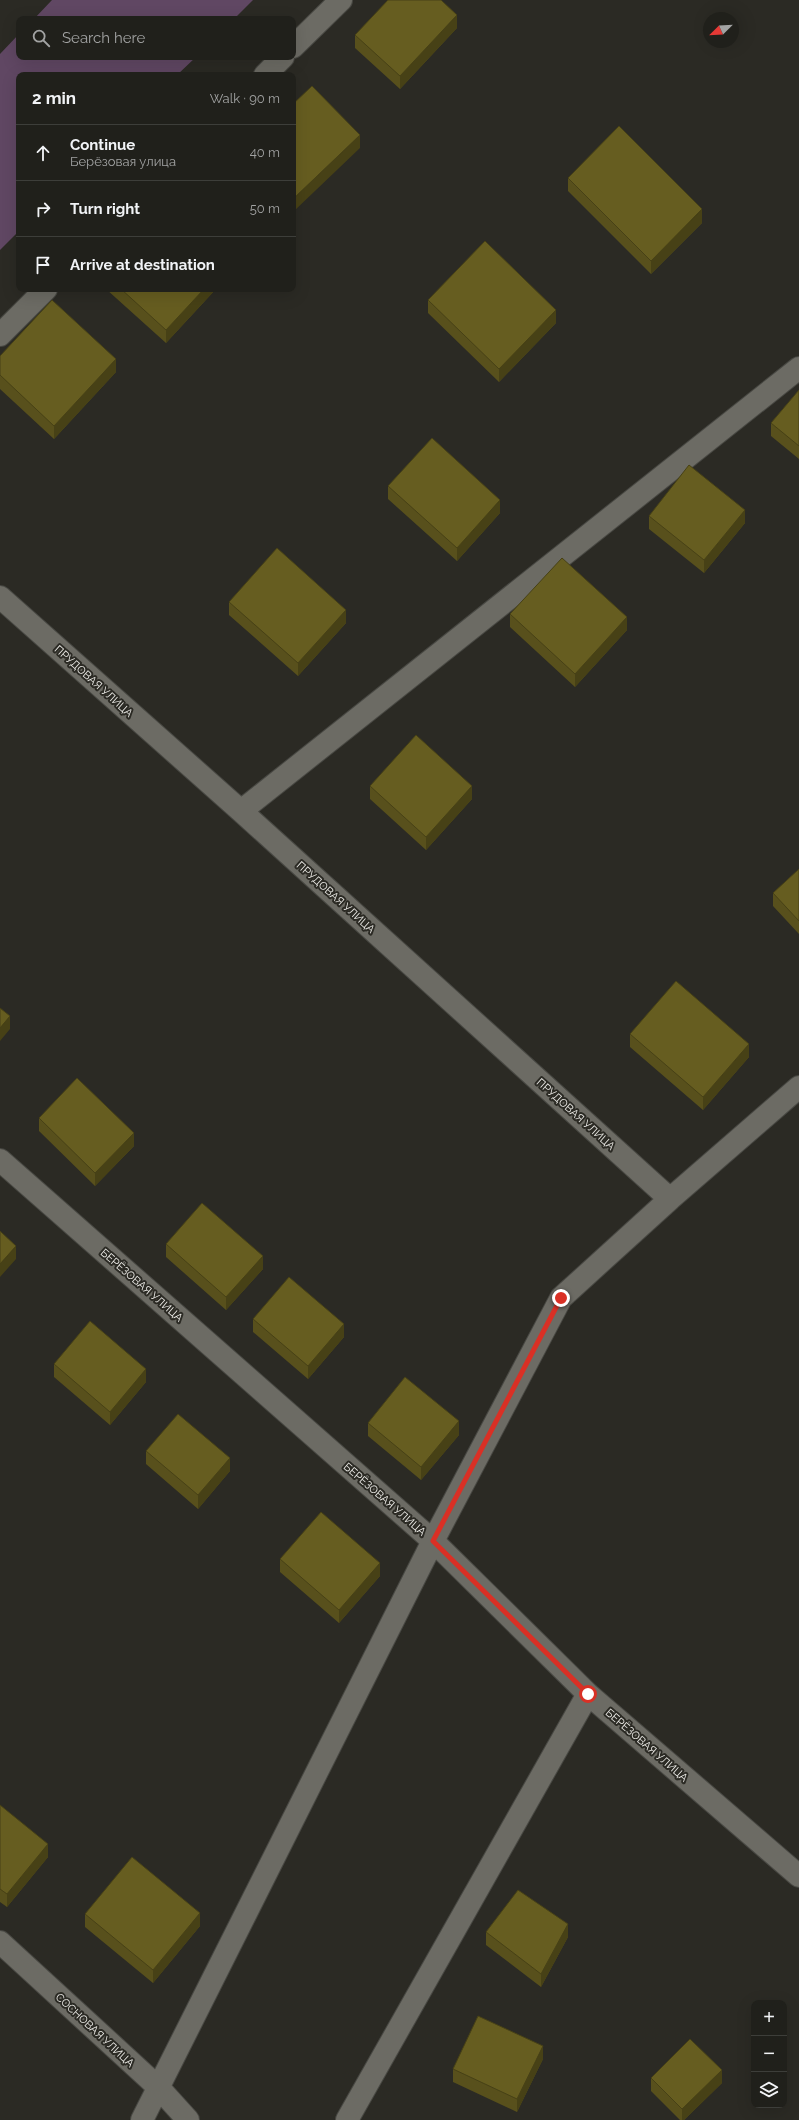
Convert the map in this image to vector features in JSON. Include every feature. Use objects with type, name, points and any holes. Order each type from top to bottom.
[{"type":"street","points":[[296,44],[341,0]]},
{"type":"street","points":[[268,72],[280,60]]},
{"type":"street","points":[[0,335],[43,292]]},
{"type":"street","points":[[241,811],[799,368]]},
{"type":"street","name":"ПРУДОВАЯ УЛИЦА","points":[[0,597],[241,811],[670,1198]]},
{"type":"street","points":[[142,2120],[433,1541],[561,1298],[670,1198],[799,1087]]},
{"type":"street","name":"БЕРЁЗОВАЯ УЛИЦА","points":[[0,1160],[433,1541],[588,1694],[799,1876]]},
{"type":"street","points":[[347,2120],[588,1694]]},
{"type":"street","name":"СОСНОВАЯ УЛИЦА","points":[[0,1942],[159,2088],[188,2120]]},
{"type":"shaded area","points":[[52,0],[253,0],[237,16],[37,16]]},
{"type":"shaded area","points":[[16,37],[16,60],[193,60],[180,72],[16,72],[16,234],[0,250],[0,54]]},
{"type":"building","points":[[388,0],[441,0],[457,15],[400,76],[355,35]]},
{"type":"building","points":[[312,86],[360,135],[296,196],[296,101]]},
{"type":"building","points":[[619,126],[702,209],[651,261],[568,178]]},
{"type":"building","points":[[485,241],[556,310],[499,369],[428,300]]},
{"type":"building","points":[[124,292],[201,292],[166,330]]},
{"type":"building","points":[[52,300],[116,359],[54,426],[0,375],[0,356]]},
{"type":"building","points":[[799,390],[799,446],[771,423]]},
{"type":"building","points":[[432,438],[500,500],[457,548],[388,486]]},
{"type":"building","points":[[689,465],[745,510],[704,560],[649,516]]},
{"type":"building","points":[[277,548],[346,610],[298,663],[229,602]]},
{"type":"building","points":[[562,558],[627,617],[575,674],[510,614]]},
{"type":"building","points":[[416,735],[472,786],[426,837],[370,786]]},
{"type":"building","points":[[799,869],[799,921],[773,893]]},
{"type":"building","points":[[676,981],[749,1044],[703,1097],[630,1034]]},
{"type":"building","points":[[0,1008],[10,1016],[0,1028]]},
{"type":"building","points":[[77,1078],[134,1133],[95,1173],[39,1118]]},
{"type":"building","points":[[202,1203],[263,1256],[226,1297],[166,1244]]},
{"type":"building","points":[[0,1231],[16,1246],[0,1264]]},
{"type":"building","points":[[289,1277],[344,1324],[308,1366],[253,1319]]},
{"type":"building","points":[[90,1321],[146,1369],[110,1412],[54,1364]]},
{"type":"building","points":[[405,1377],[459,1421],[421,1467],[368,1423]]},
{"type":"building","points":[[178,1414],[230,1458],[198,1495],[146,1451]]},
{"type":"building","points":[[321,1512],[380,1563],[339,1610],[280,1559]]},
{"type":"building","points":[[0,1805],[48,1844],[7,1894],[0,1889]]},
{"type":"building","points":[[132,1857],[200,1913],[153,1970],[85,1914]]},
{"type":"building","points":[[518,1890],[568,1924],[541,1974],[486,1932]]},
{"type":"building","points":[[478,2016],[543,2046],[517,2099],[453,2069]]},
{"type":"building","points":[[690,2039],[722,2070],[682,2109],[651,2078]]},
{"type":"route","points":[[561,1298],[433,1541],[588,1694]]}]
